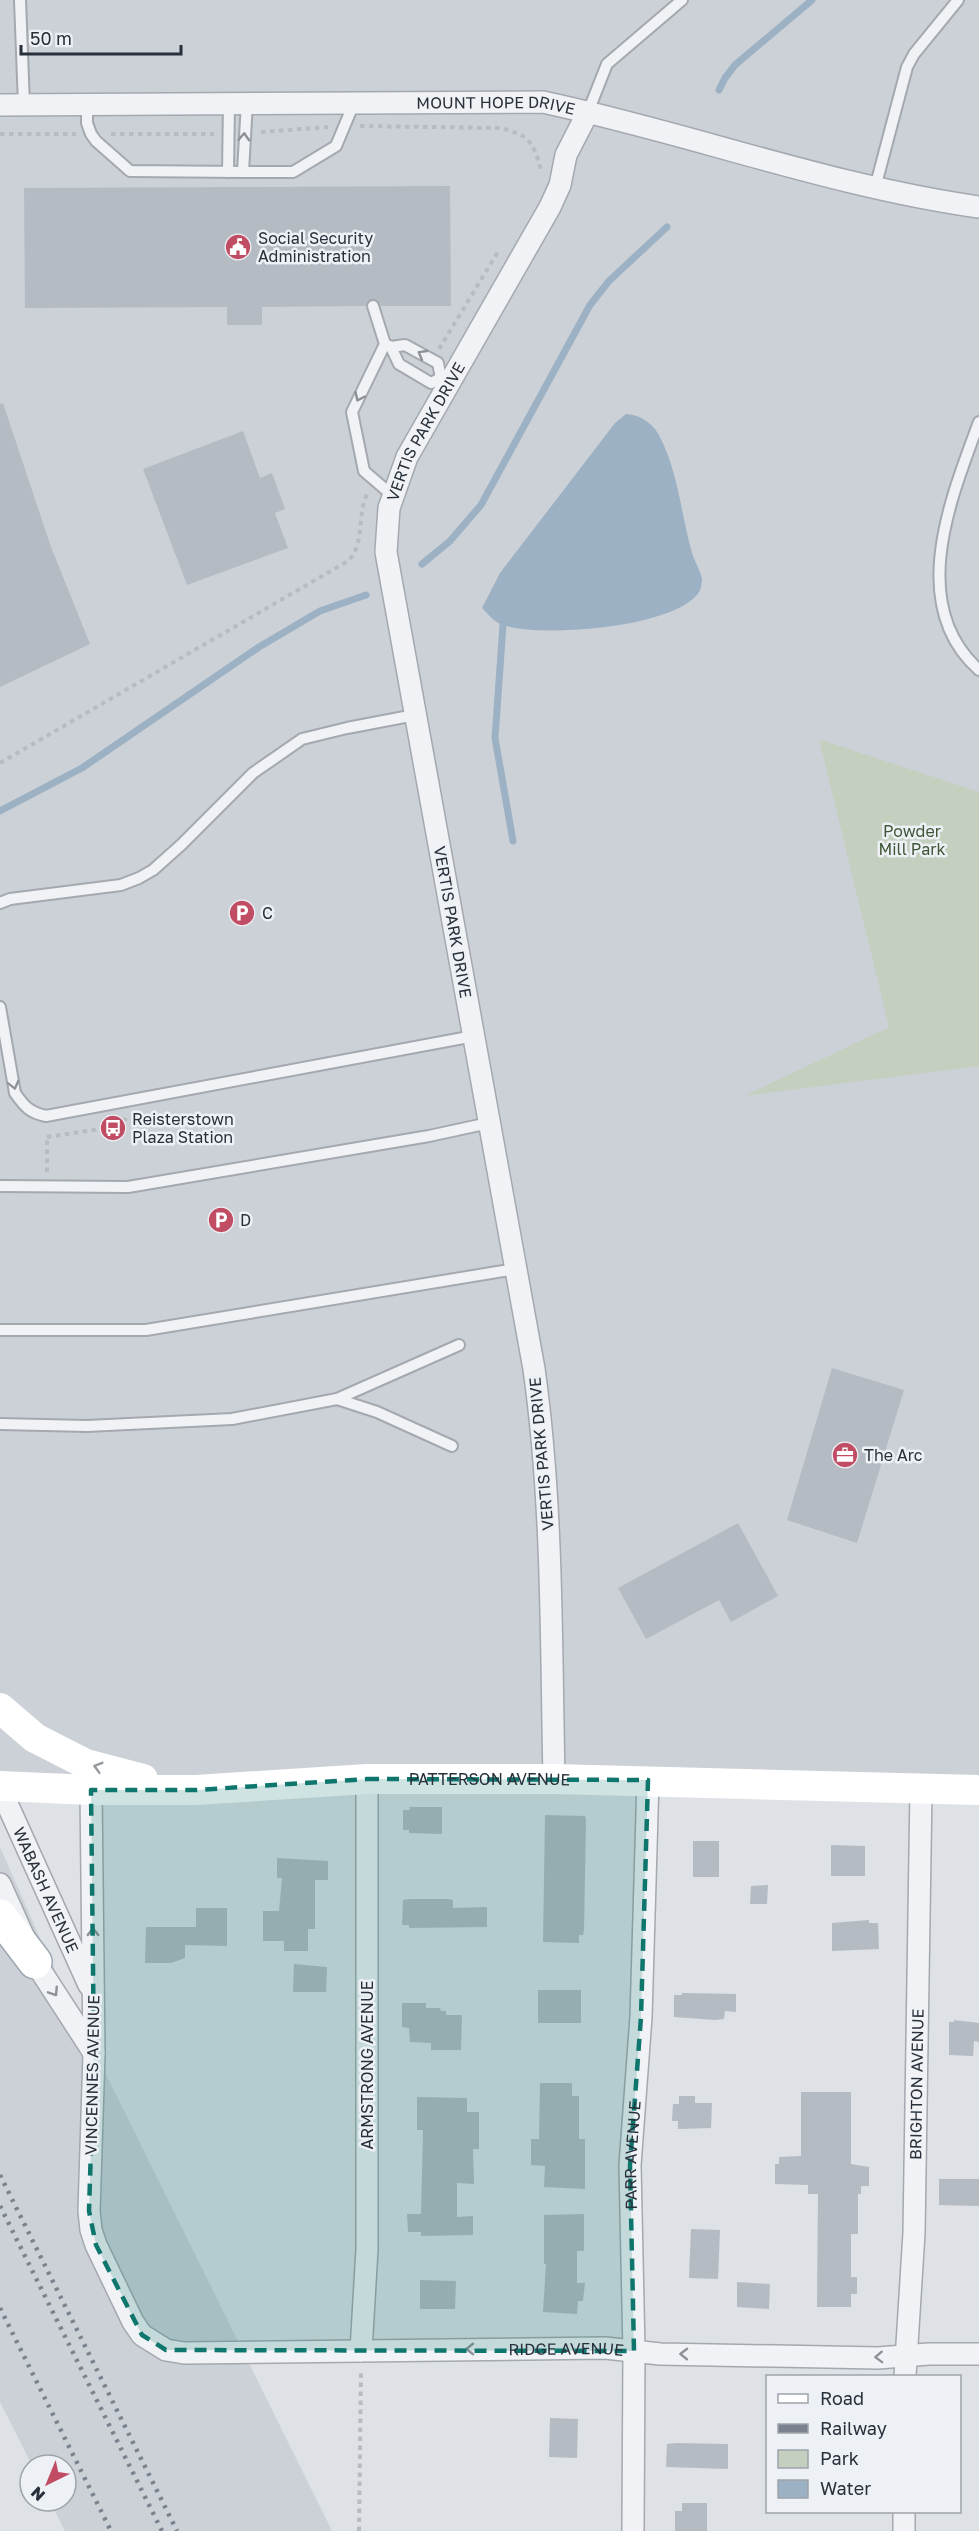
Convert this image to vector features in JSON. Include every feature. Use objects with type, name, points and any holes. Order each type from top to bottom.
[{"type":"main road","points":[[0,1708],[35,1738],[86,1764],[135,1778],[196,1790]]},
{"type":"main road","name":"PATTERSON AVENUE","points":[[0,1787],[196,1790],[367,1779],[554,1779],[979,1790]]},
{"type":"main road","points":[[0,1916],[35,1962]]},
{"type":"street","name":"MOUNT HOPE DRIVE","points":[[0,105],[543,102],[874,188],[979,207]]},
{"type":"street","name":"VERTIS PARK DRIVE","points":[[554,1779],[549,1540],[541,1420],[534,1369],[514,1269],[387,552],[389,508],[407,457],[445,380],[550,207],[560,185],[567,155],[588,112]]},
{"type":"street","name":"ARMSTRONG AVENUE","points":[[361,2350],[367,2249],[367,1779]]},
{"type":"street","name":"PARR AVENUE","points":[[633,2531],[634,2351],[630,2165],[641,2017],[648,1780]]},
{"type":"street","name":"WABASH AVENUE","points":[[0,1787],[93,1994]]},
{"type":"street","name":"BRIGHTON AVENUE","points":[[905,2366],[914,2233],[921,1789]]},
{"type":"street","name":"VINCENNES AVENUE","points":[[91,1790],[94,2054],[89,2211],[96,2245],[133,2322],[142,2335],[152,2343]]},
{"type":"street","points":[[0,1884],[35,1962],[94,2054]]},
{"type":"street","name":"RIDGE AVENUE","points":[[152,2343],[166,2350],[184,2353],[605,2348],[660,2354],[867,2358],[905,2366],[979,2354]]},
{"type":"street","points":[[904,2513],[904,2531]]},
{"type":"lane","points":[[20,0],[24,105]]},
{"type":"lane","points":[[588,112],[607,64],[682,0]]},
{"type":"lane","points":[[874,188],[906,67],[958,0]]},
{"type":"lane","points":[[238,102],[244,133],[243,172]]},
{"type":"lane","points":[[228,172],[229,134],[238,102]]},
{"type":"lane","points":[[87,104],[87,123],[96,141],[130,171],[293,172],[336,146],[354,103]]},
{"type":"lane","points":[[373,306],[388,345],[399,364],[431,382],[445,380],[438,363],[405,345],[388,345]]},
{"type":"lane","points":[[388,345],[352,412],[364,471],[393,496]]},
{"type":"lane","points":[[979,422],[951,501],[944,533],[939,590],[946,625],[951,635],[968,660],[979,670]]},
{"type":"lane","points":[[0,903],[10,899],[121,885],[139,878],[174,852],[254,773],[302,739],[415,715]]},
{"type":"lane","points":[[0,1007],[15,1093],[23,1105],[33,1113],[46,1116],[474,1036]]},
{"type":"lane","points":[[0,1186],[128,1187],[429,1136],[489,1123]]},
{"type":"lane","points":[[0,1330],[146,1330],[514,1269]]},
{"type":"lane","points":[[0,1424],[87,1426],[231,1419],[337,1399],[459,1345]]},
{"type":"lane","points":[[337,1399],[378,1412],[452,1446]]},
{"type":"path","points":[[244,133],[345,126],[500,128],[521,133],[535,146],[541,171],[538,181]]},
{"type":"path","points":[[0,134],[229,134]]},
{"type":"path","points":[[433,361],[449,330],[503,243]]},
{"type":"path","points":[[0,763],[348,561],[357,552],[365,498],[375,480]]},
{"type":"path","points":[[47,1137],[120,1126],[130,1112]]},
{"type":"path","points":[[46,1116],[47,1187]]},
{"type":"path","points":[[359,2531],[361,2350]]},
{"type":"highlighted area","points":[[367,1779],[648,1780],[641,2017],[630,2165],[634,2351],[166,2350],[142,2335],[96,2245],[89,2211],[94,2054],[91,1790],[196,1790]]},
{"type":"shaded area","points":[[0,0],[979,0],[979,1796],[0,1785]]},
{"type":"shaded area","points":[[0,1847],[80,2022],[332,2531],[65,2531],[56,2513],[78,2513],[78,2453],[26,2453],[0,2402]]},
{"type":"green space","name":"Powder Mill Park","points":[[819,739],[979,792],[979,1066],[744,1096],[889,1027]]},
{"type":"water","points":[[626,414],[637,416],[652,425],[667,452],[692,553],[702,579],[699,592],[685,604],[664,614],[637,622],[606,627],[575,630],[521,629],[497,622],[482,608],[500,573],[615,423]]},
{"type":"building","name":"Social Security Administration","points":[[450,186],[451,306],[381,306],[374,299],[368,301],[366,306],[262,307],[262,325],[227,325],[227,307],[25,308],[24,188]]},
{"type":"building","points":[[3,403],[51,547],[90,644],[0,687],[0,404]]},
{"type":"building","points":[[243,431],[260,478],[272,473],[285,509],[275,513],[288,548],[187,585],[143,469]]},
{"type":"building","name":"The Arc","points":[[832,1368],[904,1390],[857,1543],[787,1520]]},
{"type":"building","points":[[738,1523],[778,1596],[731,1622],[719,1600],[646,1639],[618,1588]]},
{"type":"building","points":[[409,1807],[442,1807],[442,1834],[409,1833],[409,1830],[403,1830],[403,1810],[410,1810]]},
{"type":"building","points":[[545,1815],[585,1816],[584,1930],[583,1935],[579,1935],[579,1943],[543,1942]]},
{"type":"building","points":[[693,1841],[719,1841],[719,1877],[693,1877]]},
{"type":"building","points":[[831,1845],[865,1846],[865,1876],[831,1876]]},
{"type":"building","points":[[277,1858],[328,1861],[328,1880],[315,1880],[315,1929],[308,1929],[308,1951],[284,1951],[284,1941],[263,1941],[263,1911],[279,1911],[282,1878],[277,1878]]},
{"type":"building","points":[[768,1885],[767,1904],[750,1904],[751,1886]]},
{"type":"building","points":[[403,1900],[453,1900],[453,1908],[487,1907],[487,1927],[409,1928],[409,1925],[402,1925]]},
{"type":"building","points":[[196,1908],[227,1908],[227,1946],[185,1945],[185,1958],[171,1963],[145,1963],[146,1927],[196,1927]]},
{"type":"building","points":[[869,1920],[869,1923],[878,1923],[879,1949],[832,1951],[832,1923]]},
{"type":"building","points":[[294,1964],[327,1967],[326,1992],[293,1992]]},
{"type":"building","points":[[538,1990],[581,1990],[581,2023],[538,2023]]},
{"type":"building","points":[[682,1993],[736,1994],[736,2012],[725,2011],[724,2019],[715,2020],[674,2017],[674,1995],[682,1995]]},
{"type":"building","points":[[402,2003],[426,2003],[426,2008],[440,2008],[441,2011],[446,2011],[446,2015],[462,2015],[461,2050],[431,2050],[431,2043],[410,2042],[409,2028],[402,2027]]},
{"type":"building","points":[[954,2020],[979,2023],[979,2042],[974,2041],[973,2056],[949,2055],[949,2022],[954,2022]]},
{"type":"building","points":[[540,2083],[572,2083],[572,2096],[579,2096],[579,2139],[585,2139],[585,2189],[544,2187],[545,2166],[531,2165],[531,2139],[539,2139]]},
{"type":"building","points":[[801,2092],[851,2092],[851,2164],[869,2167],[869,2186],[861,2186],[861,2194],[858,2194],[858,2234],[851,2234],[851,2277],[857,2277],[857,2294],[851,2294],[851,2307],[817,2307],[818,2194],[808,2194],[808,2185],[775,2184],[775,2164],[779,2164],[779,2157],[801,2156]]},
{"type":"building","points":[[679,2096],[695,2096],[695,2103],[712,2103],[711,2128],[678,2129],[678,2121],[672,2121],[673,2104],[679,2104]]},
{"type":"building","points":[[417,2097],[467,2098],[467,2112],[479,2112],[479,2149],[473,2149],[474,2184],[457,2183],[457,2217],[473,2216],[473,2235],[421,2236],[421,2232],[408,2232],[407,2214],[421,2214],[423,2130],[417,2130]]},
{"type":"building","points":[[939,2179],[979,2179],[979,2206],[939,2205]]},
{"type":"building","points":[[584,2214],[584,2251],[577,2251],[577,2283],[585,2283],[583,2301],[578,2301],[577,2314],[543,2312],[546,2264],[544,2264],[544,2215]]},
{"type":"building","points":[[691,2229],[720,2230],[718,2279],[689,2278]]},
{"type":"building","points":[[420,2280],[456,2281],[455,2309],[420,2309]]},
{"type":"building","points":[[737,2282],[770,2284],[769,2309],[737,2307]]},
{"type":"building","points":[[550,2418],[578,2419],[577,2458],[549,2457]]},
{"type":"building","points":[[667,2444],[728,2444],[728,2469],[666,2467]]},
{"type":"building","points":[[682,2503],[707,2503],[707,2531],[675,2531],[675,2511],[682,2511]]},
{"type":"waterway","points":[[719,90],[735,65],[812,0]]},
{"type":"waterway","points":[[422,564],[450,541],[481,505],[590,305],[609,281],[667,227]]},
{"type":"waterway","points":[[0,811],[82,768],[259,647],[320,611],[366,595]]},
{"type":"waterway","points":[[503,625],[495,738],[513,841]]},
{"type":"railway","points":[[0,2175],[177,2531]]},
{"type":"railway","points":[[0,2206],[162,2531]]},
{"type":"railway","points":[[0,2308],[111,2531]]},
{"type":"place","name":"Social Security Administration","points":[[238,247]]},
{"type":"place","name":"C","points":[[242,913]]},
{"type":"place","name":"Reisterstown Plaza Station","points":[[113,1128]]},
{"type":"place","name":"D","points":[[221,1220]]},
{"type":"place","name":"The Arc","points":[[845,1455]]}]
